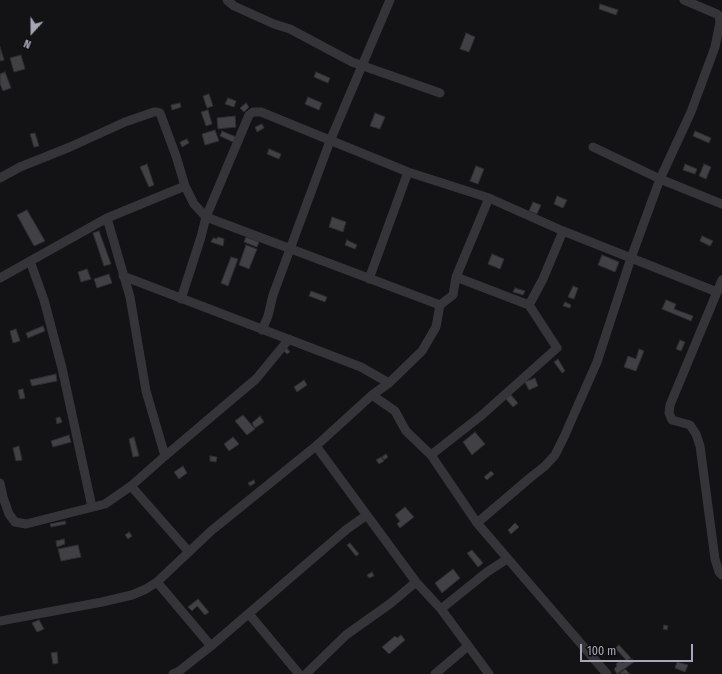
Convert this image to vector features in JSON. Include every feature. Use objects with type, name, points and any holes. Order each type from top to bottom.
[{"type":"street","points":[[227,0],[234,6],[274,24],[290,29],[363,67],[440,93]]},
{"type":"street","points":[[262,330],[290,248],[330,141],[363,67],[390,0]]},
{"type":"street","points":[[477,523],[531,476],[545,466],[554,455],[564,437],[597,362],[631,258],[660,179],[691,112],[715,47],[720,22],[717,14],[684,0]]},
{"type":"street","points":[[0,178],[20,167],[70,147],[124,122],[157,112],[160,113],[176,156],[184,186],[194,204],[206,217],[440,305]]},
{"type":"street","points":[[181,298],[206,217],[249,115],[253,112],[261,112],[408,172],[489,198],[563,231],[717,292]]},
{"type":"street","points":[[593,147],[660,179],[722,204]]},
{"type":"street","points":[[368,279],[408,172]]},
{"type":"street","points":[[0,278],[107,218],[184,186]]},
{"type":"street","points":[[0,621],[22,618],[132,595],[157,582],[211,532],[316,446],[372,394],[389,383],[422,351],[436,327],[440,305],[453,295],[456,277],[489,198]]},
{"type":"street","points":[[107,218],[130,297],[146,391],[164,456]]},
{"type":"street","points":[[529,305],[543,279],[563,231]]},
{"type":"street","points":[[30,261],[44,300],[62,368],[92,507]]},
{"type":"street","points":[[123,276],[361,367],[389,383]]},
{"type":"street","points":[[431,455],[482,415],[557,348],[529,305],[456,277]]},
{"type":"street","points":[[722,280],[670,405],[669,413],[672,420],[690,425],[696,434],[700,446],[715,559],[719,572],[722,575]]},
{"type":"street","points":[[0,483],[2,498],[9,514],[15,522],[26,524],[105,504],[131,486],[164,456],[256,379],[289,339]]},
{"type":"street","points":[[372,394],[395,411],[406,431],[431,455],[477,523],[606,674]]},
{"type":"street","points":[[316,446],[416,582],[441,609],[489,674]]},
{"type":"street","points":[[131,486],[190,552]]},
{"type":"street","points":[[173,674],[178,672],[211,646],[347,529],[367,515]]},
{"type":"street","points":[[441,609],[487,572],[507,559]]},
{"type":"street","points":[[157,582],[211,646]]},
{"type":"street","points":[[306,674],[346,635],[391,603],[416,582]]},
{"type":"street","points":[[249,614],[299,674]]},
{"type":"street","points":[[435,674],[468,646]]},
{"type":"building","points":[[600,4],[618,10],[616,15],[599,9]]},
{"type":"building","points":[[466,33],[475,37],[469,52],[460,49]]},
{"type":"building","points":[[0,47],[4,60],[0,61]]},
{"type":"building","points":[[21,55],[25,69],[14,72],[10,58]]},
{"type":"building","points":[[5,72],[11,88],[3,91],[0,84],[0,74]]},
{"type":"building","points":[[316,72],[330,78],[328,83],[314,77]]},
{"type":"building","points":[[209,94],[213,106],[207,108],[203,96]]},
{"type":"building","points":[[308,97],[322,103],[319,110],[305,104]]},
{"type":"building","points":[[228,98],[236,101],[234,107],[225,104]]},
{"type":"building","points":[[180,103],[181,107],[172,110],[171,105]]},
{"type":"building","points":[[246,103],[249,107],[244,112],[240,108]]},
{"type":"building","points":[[208,110],[212,124],[206,126],[201,112]]},
{"type":"building","points":[[375,113],[385,117],[380,129],[370,126]]},
{"type":"building","points":[[235,116],[236,127],[218,129],[217,118]]},
{"type":"building","points":[[262,124],[264,128],[257,132],[255,127]]},
{"type":"building","points":[[215,130],[219,141],[205,145],[202,134]]},
{"type":"building","points":[[222,131],[236,137],[233,142],[220,136]]},
{"type":"building","points":[[695,131],[711,138],[709,143],[693,136]]},
{"type":"building","points":[[35,133],[39,146],[34,147],[30,134]]},
{"type":"building","points":[[187,139],[189,143],[182,147],[180,142]]},
{"type":"building","points":[[269,149],[281,154],[279,159],[267,154]]},
{"type":"building","points":[[147,164],[154,185],[149,187],[140,167]]},
{"type":"building","points":[[685,164],[697,169],[695,174],[683,170]]},
{"type":"building","points":[[704,164],[711,167],[706,179],[699,176]]},
{"type":"building","points":[[476,166],[484,169],[478,184],[470,181]]},
{"type":"building","points":[[557,196],[567,200],[563,208],[554,204]]},
{"type":"building","points":[[533,202],[541,205],[537,214],[529,211]]},
{"type":"building","points":[[27,210],[45,241],[34,246],[17,215]]},
{"type":"building","points":[[332,217],[346,222],[343,232],[329,227]]},
{"type":"building","points":[[99,231],[111,264],[104,266],[93,233]]},
{"type":"building","points":[[702,236],[713,241],[710,246],[700,241]]},
{"type":"building","points":[[218,237],[224,239],[223,246],[211,242],[213,238],[217,239]]},
{"type":"building","points":[[246,237],[259,242],[257,247],[244,242]]},
{"type":"building","points":[[347,240],[357,245],[355,249],[345,245]]},
{"type":"building","points":[[246,245],[257,249],[249,269],[239,265]]},
{"type":"building","points":[[492,254],[504,259],[500,269],[488,264]]},
{"type":"building","points":[[602,255],[619,262],[615,272],[598,265]]},
{"type":"building","points":[[231,257],[238,259],[228,286],[221,283]]},
{"type":"building","points":[[87,269],[91,279],[81,282],[78,272]]},
{"type":"building","points":[[109,274],[112,283],[97,288],[94,279]]},
{"type":"building","points":[[573,286],[578,288],[574,299],[568,297]]},
{"type":"building","points":[[515,288],[525,291],[523,295],[513,292]]},
{"type":"building","points":[[311,291],[327,297],[325,302],[309,296]]},
{"type":"building","points":[[666,300],[676,304],[674,309],[693,316],[691,321],[662,309]]},
{"type":"building","points":[[565,302],[571,305],[570,308],[563,306]]},
{"type":"building","points":[[43,326],[45,331],[28,338],[26,333]]},
{"type":"building","points":[[16,329],[20,341],[13,343],[10,331]]},
{"type":"building","points":[[680,340],[685,342],[681,351],[676,349]]},
{"type":"building","points":[[286,347],[290,352],[287,354],[283,350]]},
{"type":"building","points":[[639,349],[644,351],[636,371],[624,367],[628,356],[636,359]]},
{"type":"building","points":[[558,359],[565,371],[562,373],[554,362]]},
{"type":"building","points":[[56,374],[57,381],[32,386],[30,380]]},
{"type":"building","points":[[535,378],[538,386],[529,390],[525,382]]},
{"type":"building","points":[[304,380],[307,385],[297,392],[294,387]]},
{"type":"building","points":[[23,389],[25,398],[20,399],[18,390]]},
{"type":"building","points":[[510,394],[518,403],[513,407],[505,398]]},
{"type":"building","points":[[243,415],[255,429],[247,435],[235,421]]},
{"type":"building","points":[[260,416],[264,422],[255,428],[252,423]]},
{"type":"building","points":[[60,417],[62,422],[57,424],[56,418]]},
{"type":"building","points":[[475,432],[485,444],[472,455],[463,442]]},
{"type":"building","points":[[69,435],[71,442],[53,447],[51,441]]},
{"type":"building","points":[[134,437],[139,456],[133,457],[129,439]]},
{"type":"building","points":[[233,437],[239,444],[229,451],[224,444]]},
{"type":"building","points":[[19,446],[22,460],[16,461],[13,448]]},
{"type":"building","points":[[386,454],[388,457],[384,460],[382,457]]},
{"type":"building","points":[[210,456],[217,457],[216,462],[210,461]]},
{"type":"building","points":[[381,457],[384,461],[379,464],[376,460]]},
{"type":"building","points":[[183,466],[187,473],[179,479],[174,472]]},
{"type":"building","points":[[491,471],[494,474],[487,480],[484,477]]},
{"type":"building","points":[[254,480],[255,483],[250,486],[248,483]]},
{"type":"building","points":[[405,507],[414,517],[400,528],[397,524],[400,521],[395,515]]},
{"type":"building","points":[[65,521],[66,524],[51,527],[50,524]]},
{"type":"building","points":[[515,523],[519,527],[511,534],[508,530]]},
{"type":"building","points":[[129,532],[132,536],[128,539],[125,535]]},
{"type":"building","points":[[64,539],[65,544],[57,547],[56,541]]},
{"type":"building","points":[[350,543],[359,554],[356,556],[347,545]]},
{"type":"building","points":[[78,545],[81,557],[61,561],[58,549]]},
{"type":"building","points":[[472,550],[483,563],[478,567],[467,553]]},
{"type":"building","points":[[453,569],[460,578],[442,593],[435,583]]},
{"type":"building","points":[[372,572],[374,576],[369,578],[367,575]]},
{"type":"building","points":[[198,599],[209,612],[205,615],[197,606],[192,611],[188,607]]},
{"type":"building","points":[[39,620],[44,629],[37,632],[32,623]]},
{"type":"building","points":[[664,625],[668,626],[667,630],[663,629]]},
{"type":"building","points":[[401,635],[405,640],[389,654],[382,647],[395,636],[397,638]]},
{"type":"building","points":[[619,645],[631,658],[627,661],[615,648]]},
{"type":"building","points":[[57,652],[58,663],[53,664],[51,653]]},
{"type":"building","points":[[632,659],[634,662],[617,674],[614,669],[617,666],[616,664],[621,660],[622,663],[626,660],[627,662]]},
{"type":"building","points":[[677,662],[688,665],[685,672],[675,668]]},
{"type":"building","points":[[625,669],[630,674],[619,674]]}]
